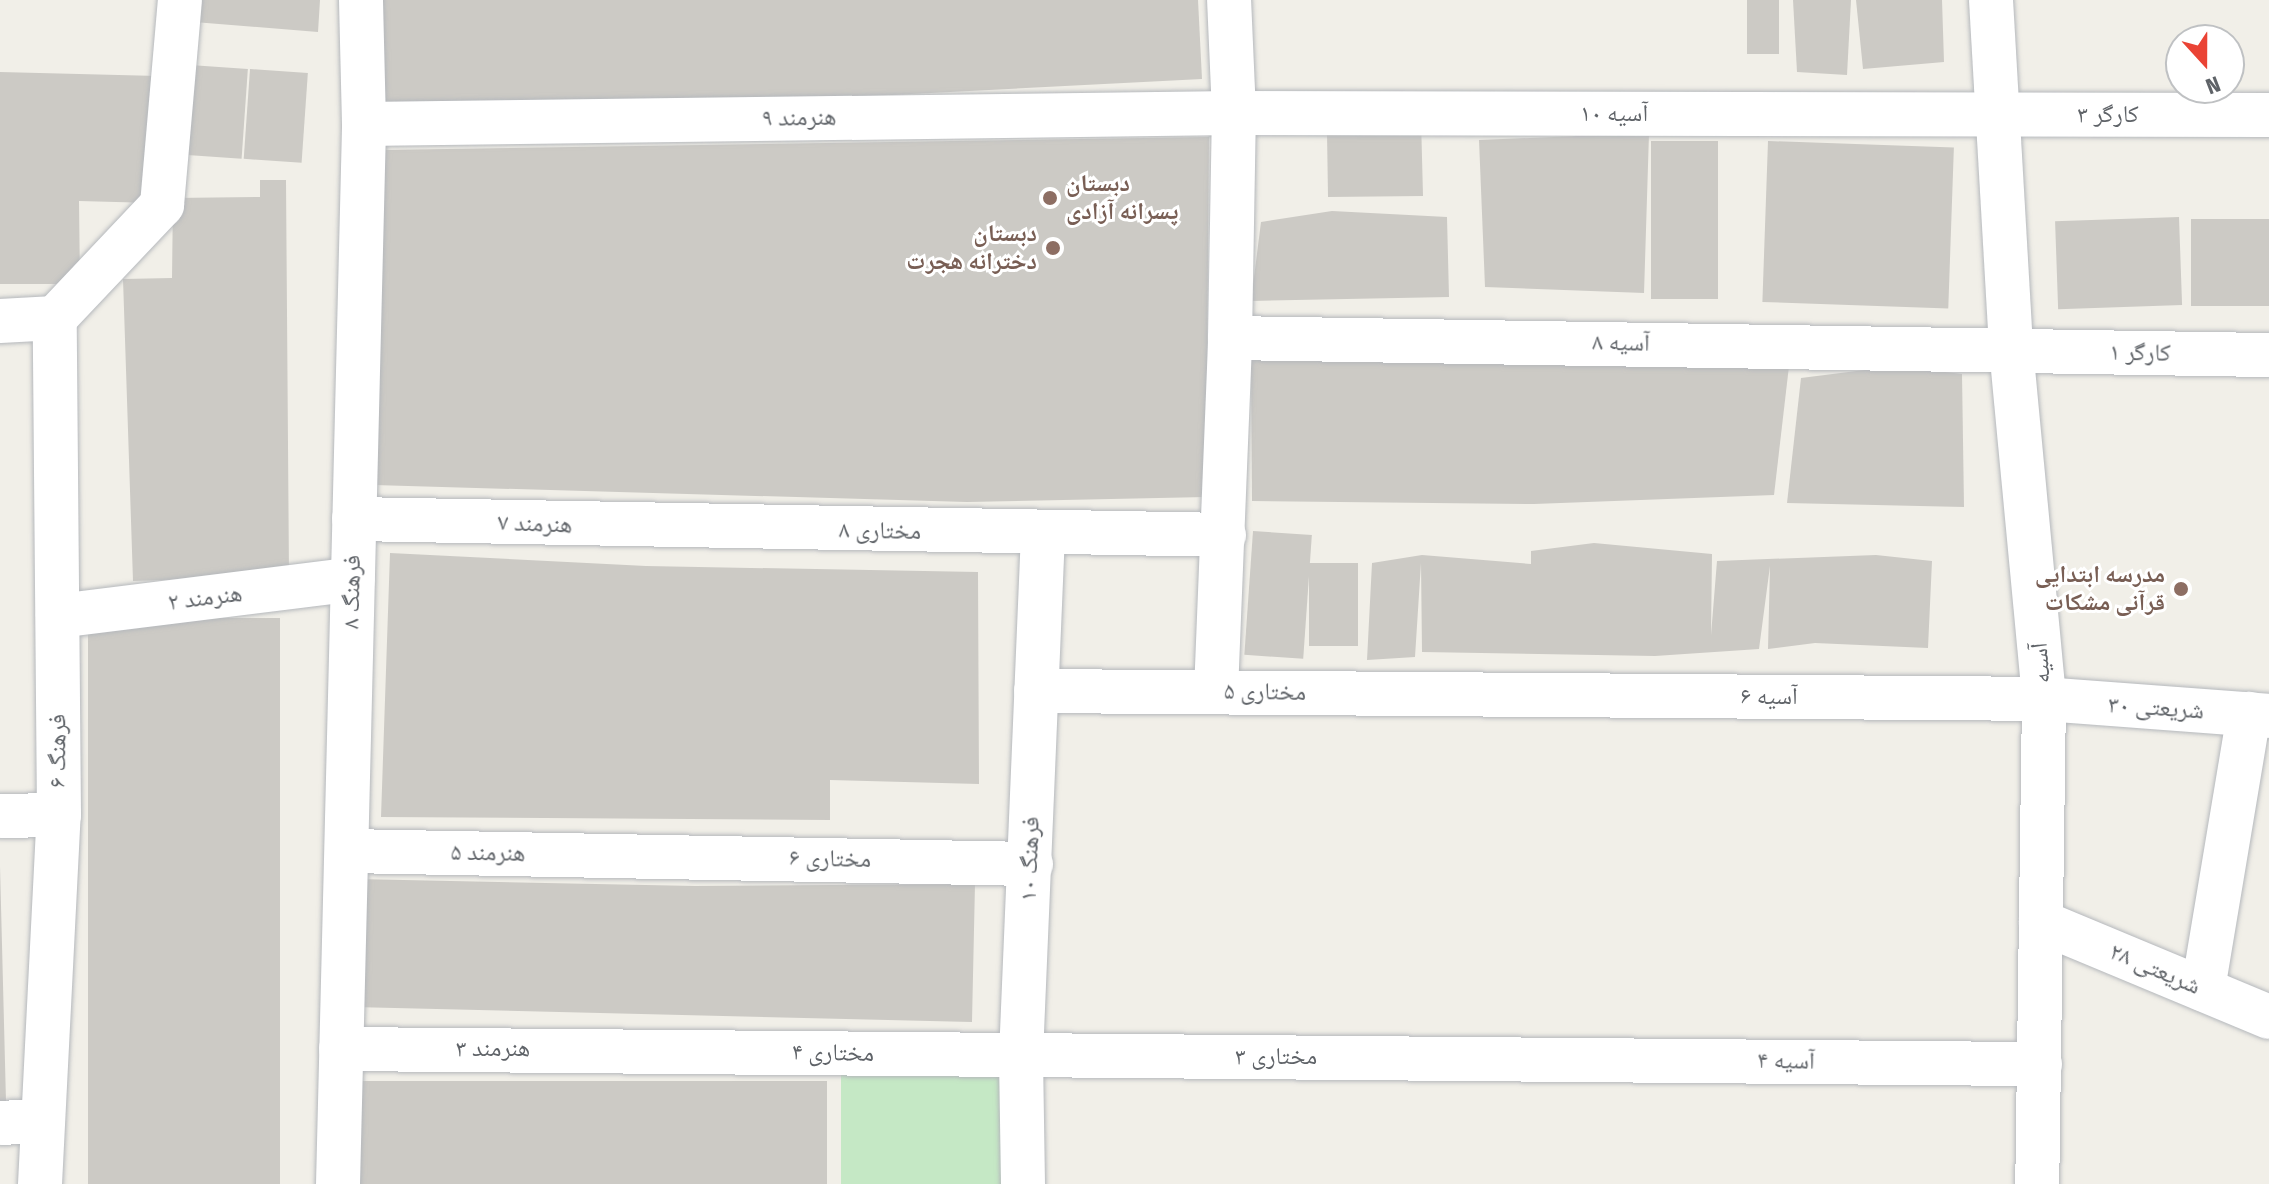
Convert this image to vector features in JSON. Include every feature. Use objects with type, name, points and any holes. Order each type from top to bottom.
[{"type":"street","points":[[0,321],[55,318],[162,205],[180,0]]},
{"type":"street","name":"فرهنگ ۸","points":[[338,1184],[364,124],[361,0]]},
{"type":"street","points":[[1216,692],[1230,338],[1234,113],[1229,0]]},
{"type":"street","name":"آسیه","points":[[1991,0],[1994,116],[2011,348],[2044,699],[2037,1184]]},
{"type":"street","name":"هنرمند ۹","points":[[364,124],[1234,113]]},
{"type":"street","name":"آسیه ۱۰","points":[[1234,113],[1994,116]]},
{"type":"street","name":"کارگر ۳","points":[[1994,116],[2269,115]]},
{"type":"street","name":"فرهنگ ۶","points":[[40,1184],[21,1122],[59,815],[55,318]]},
{"type":"street","name":"آسیه ۸","points":[[1230,338],[2011,348]]},
{"type":"street","name":"کارگر ۱","points":[[2011,348],[2269,355]]},
{"type":"street","name":"هنرمند ۷","points":[[354,519],[716,529]]},
{"type":"street","name":"مختاری ۸","points":[[716,529],[1224,535]]},
{"type":"street","name":"فرهنگ ۱۰","points":[[1023,1184],[1021,1056],[1043,534]]},
{"type":"street","name":"هنرمند ۲","points":[[58,616],[353,579]]},
{"type":"street","name":"مختاری ۵","points":[[1036,691],[1493,694]]},
{"type":"street","name":"آسیه ۶","points":[[1493,694],[2044,699]]},
{"type":"street","name":"شریعتی ۳۰","points":[[2044,699],[2259,715]]},
{"type":"street","points":[[2203,989],[2259,715]]},
{"type":"street","points":[[0,816],[59,815]]},
{"type":"street","name":"هنرمند ۵","points":[[347,851],[629,854]]},
{"type":"street","name":"مختاری ۶","points":[[629,854],[1031,864]]},
{"type":"street","name":"شریعتی ۲۸","points":[[2041,922],[2269,1017]]},
{"type":"street","name":"هنرمند ۳","points":[[341,1049],[645,1050]]},
{"type":"street","name":"مختاری ۴","points":[[645,1050],[1021,1056]]},
{"type":"street","name":"مختاری ۳","points":[[1021,1056],[1532,1058]]},
{"type":"street","name":"آسیه ۴","points":[[1532,1058],[2040,1064]]},
{"type":"green space","points":[[841,1073],[1004,1073],[1004,1184],[841,1184]]},
{"type":"building","points":[[197,0],[320,0],[318,32],[194,22]]},
{"type":"building","points":[[381,0],[1198,0],[1202,79],[834,98],[385,103]]},
{"type":"building","points":[[1747,0],[1779,0],[1779,54],[1747,54]]},
{"type":"building","points":[[1793,0],[1851,0],[1847,75],[1797,72]]},
{"type":"building","points":[[1856,0],[1942,0],[1944,62],[1863,69]]},
{"type":"building","points":[[190,65],[248,69],[242,159],[184,155]]},
{"type":"building","points":[[250,69],[308,73],[302,163],[244,159]]},
{"type":"building","points":[[0,72],[158,76],[153,203],[79,201],[80,284],[0,284]]},
{"type":"building","points":[[1421,119],[1423,196],[1328,197],[1327,133]]},
{"type":"building","points":[[1649,133],[1644,293],[1485,287],[1479,140]]},
{"type":"building","points":[[1209,137],[1206,497],[967,502],[374,485],[384,150]]},
{"type":"building","points":[[1651,141],[1718,141],[1718,299],[1651,299]]},
{"type":"building","points":[[1768,141],[1954,147],[1948,308],[1762,302]]},
{"type":"building","points":[[260,180],[286,180],[289,576],[133,581],[123,279],[172,278],[173,198],[260,197]]},
{"type":"building","points":[[1332,211],[1447,217],[1449,297],[1251,301],[1261,222]]},
{"type":"building","points":[[2179,217],[2182,305],[2058,309],[2055,221]]},
{"type":"building","points":[[2191,219],[2269,219],[2269,306],[2191,306]]},
{"type":"building","points":[[1251,357],[1789,366],[1774,495],[1534,504],[1252,501]]},
{"type":"building","points":[[1896,366],[1962,374],[1964,507],[1787,503],[1801,378]]},
{"type":"building","points":[[1253,531],[1312,535],[1303,659],[1244,655]]},
{"type":"building","points":[[1594,543],[1712,554],[1711,635],[1717,561],[1876,555],[1932,561],[1928,648],[1815,643],[1768,649],[1770,566],[1759,649],[1655,656],[1422,652],[1421,563],[1415,657],[1367,660],[1372,563],[1422,555],[1531,564],[1531,551]]},
{"type":"building","points":[[390,553],[646,566],[978,572],[979,784],[830,780],[830,820],[381,817]]},
{"type":"building","points":[[1309,563],[1358,563],[1358,646],[1309,646]]},
{"type":"building","points":[[88,618],[280,618],[280,1184],[88,1184]]},
{"type":"building","points":[[0,866],[6,1102],[0,1102]]},
{"type":"building","points":[[356,879],[695,886],[975,884],[972,1022],[353,1007]]},
{"type":"building","points":[[358,1081],[827,1081],[827,1184],[358,1184]]},
{"type":"place","name":"دبستان پسرانه آزادی","points":[[1050,198]]},
{"type":"place","name":"دبستان دخترانه هجرت","points":[[1053,248]]},
{"type":"place","name":"مدرسه ابتدایی قرآنی مشکات","points":[[2181,589]]}]
